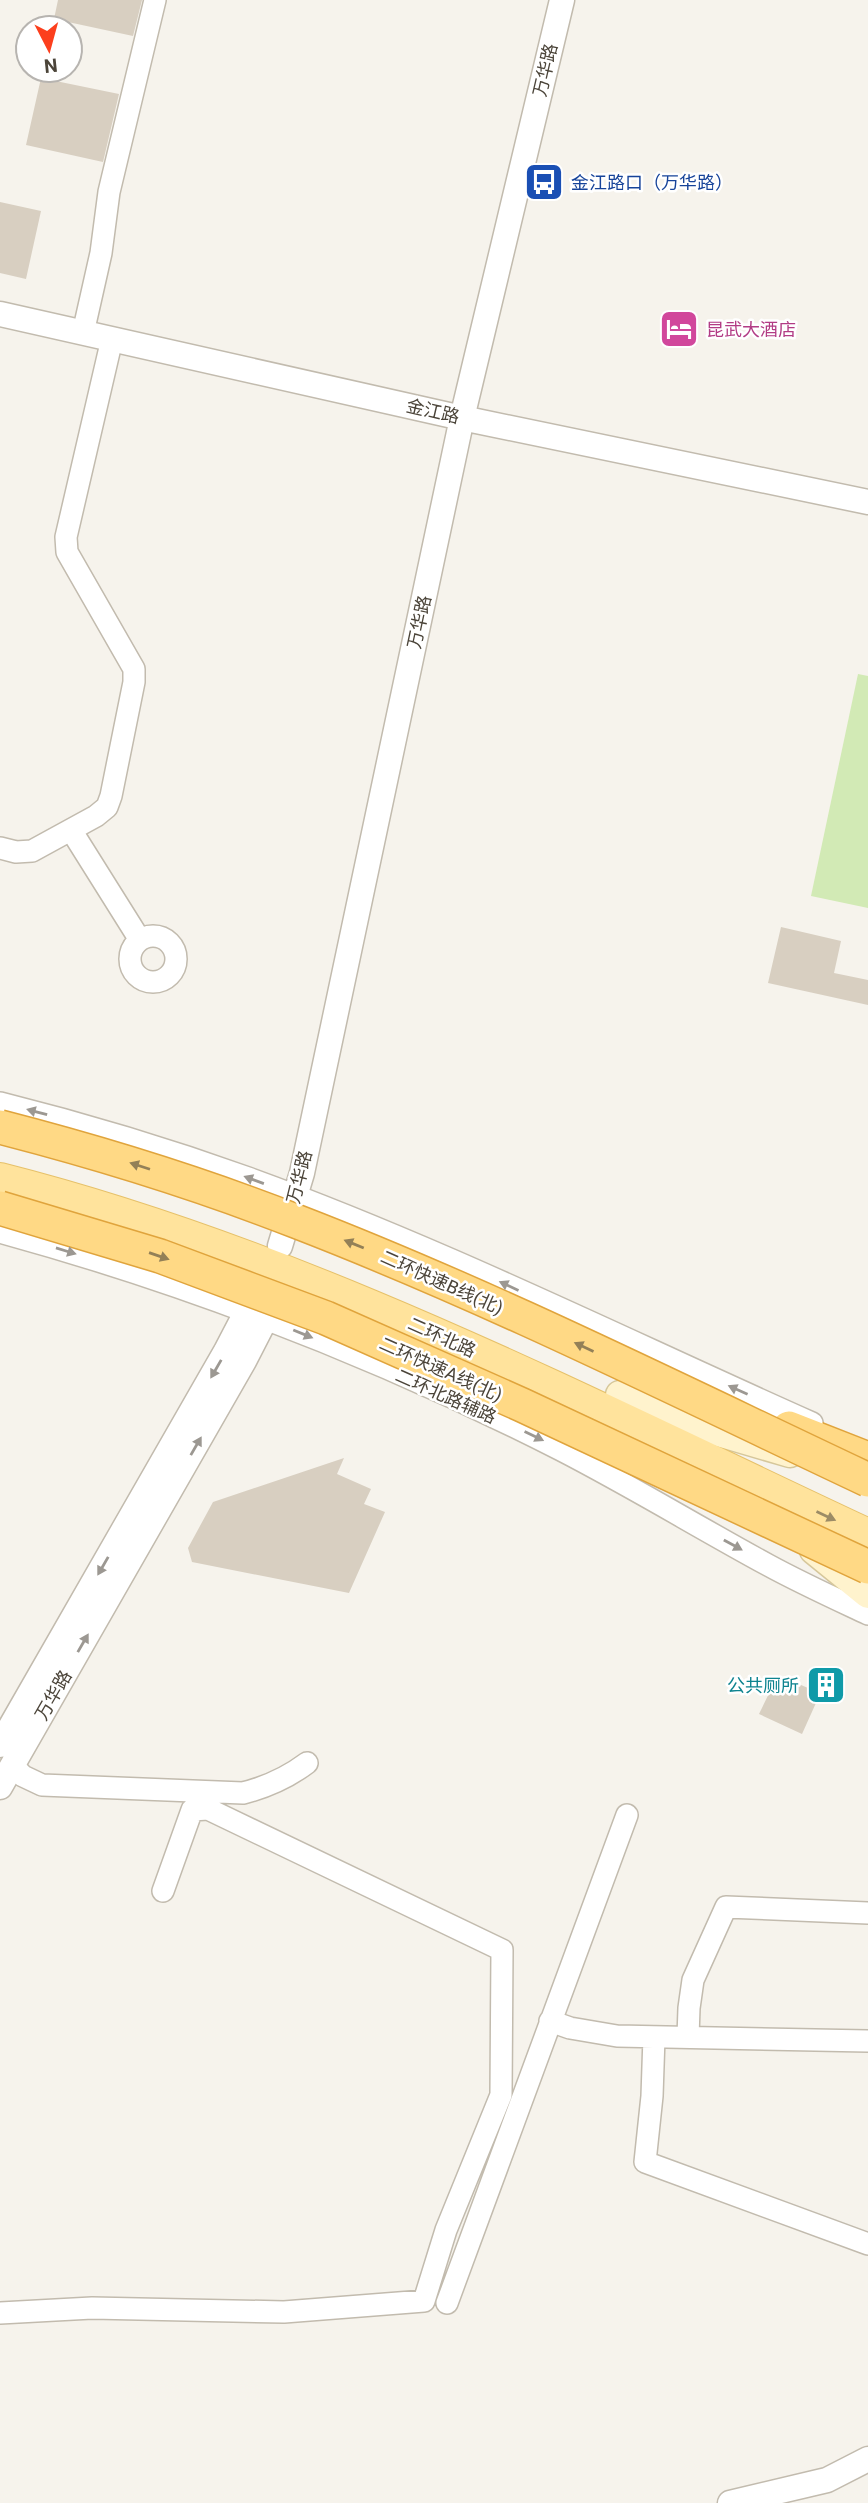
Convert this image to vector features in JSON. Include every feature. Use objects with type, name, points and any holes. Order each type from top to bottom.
[{"type":"highway","name":"二环快速B线(北)","points":[[0,1127],[131,1163],[297,1221],[418,1271],[616,1405],[868,1479]]},
{"type":"highway","name":"二环快速A线(北)","points":[[0,1208],[108,1239],[268,1295],[441,1368],[616,1405],[868,1567]]},
{"type":"highway","points":[[616,1405],[868,1459]]},
{"type":"highway","points":[[616,1405],[868,1592]]},
{"type":"main road","name":"二环北路","points":[[0,1156],[123,1191],[279,1261]]},
{"type":"main road","name":"二环北路","points":[[0,1179],[407,1297],[616,1405],[788,1486],[868,1535]]},
{"type":"main road","points":[[616,1405],[786,1452],[868,1471]]},
{"type":"main road","name":"二环北路","points":[[788,1486],[868,1511]]},
{"type":"street","points":[[83,333],[101,253],[108,192],[155,0]]},
{"type":"street","name":"万华路","points":[[0,1787],[4,1752],[258,1316],[279,1261],[296,1196],[462,418],[562,0]]},
{"type":"street","name":"金江路","points":[[0,314],[462,418],[868,502]]},
{"type":"street","points":[[0,848],[32,852],[96,816],[107,807],[111,796],[134,682],[134,669],[67,552],[66,537],[112,339]]},
{"type":"street","points":[[71,830],[141,940]]},
{"type":"street","points":[[0,1103],[138,1141],[296,1196],[439,1255],[868,1448]]},
{"type":"street","name":"二环北路辅路","points":[[0,1232],[127,1269],[258,1316],[388,1370],[536,1437],[767,1564],[868,1614]]},
{"type":"street","points":[[4,1752],[23,1776],[42,1785],[243,1793],[265,1788],[290,1776],[307,1763]]},
{"type":"street","points":[[0,2313],[92,2308],[284,2312],[424,2301],[446,2230],[501,2095],[502,1950],[208,1809],[192,1810],[163,1891]]},
{"type":"street","points":[[447,2303],[627,1815]]},
{"type":"street","points":[[688,2037],[693,1980],[726,1907],[868,1913]]},
{"type":"street","points":[[550,2021],[570,2028],[617,2036],[868,2041]]},
{"type":"street","points":[[654,2037],[652,2096],[645,2162],[868,2244]]},
{"type":"street","points":[[730,2503],[827,2480],[868,2459]]},
{"type":"green space","points":[[858,674],[868,676],[868,908],[811,896]]},
{"type":"building","points":[[58,0],[142,0],[133,36],[84,25],[84,14],[55,14]]},
{"type":"building","points":[[40,84],[70,84],[119,94],[103,162],[26,145]]},
{"type":"building","points":[[0,202],[41,211],[26,279],[0,273]]},
{"type":"building","points":[[781,927],[841,941],[834,973],[868,980],[868,1005],[768,983]]},
{"type":"building","points":[[344,1458],[337,1474],[371,1489],[364,1504],[385,1512],[349,1593],[192,1562],[188,1548],[213,1502]]},
{"type":"building","points":[[816,1670],[844,1683],[836,1701],[820,1694],[802,1734],[759,1714],[778,1675],[808,1688]]},
{"type":"place","name":"金江路口（万华路）","points":[[544,182]]},
{"type":"place","name":"昆武大酒店","points":[[679,329]]},
{"type":"place","name":"公共厕所","points":[[826,1685]]}]
